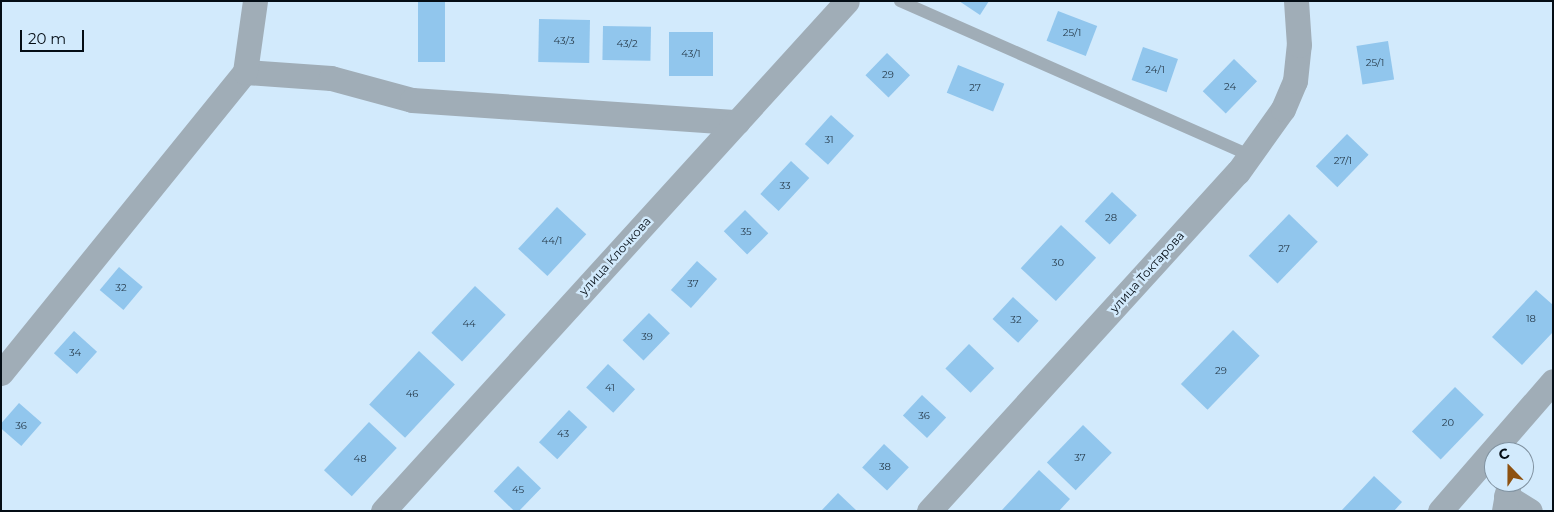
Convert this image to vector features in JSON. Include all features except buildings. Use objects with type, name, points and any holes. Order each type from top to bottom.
[{"type":"street","points":[[1,372],[244,72],[255,1]]},
{"type":"street","name":"улица Клочкова","points":[[383,511],[847,1]]},
{"type":"street","name":"улица Токтарова","points":[[929,511],[1250,155],[1283,108],[1295,81],[1299,46],[1296,1]]},
{"type":"street","points":[[244,72],[331,78],[412,100],[738,122]]},
{"type":"street","points":[[1440,511],[1553,381]]},
{"type":"street","points":[[1515,442],[1518,422]]},
{"type":"street","points":[[1506,496],[1530,511]]},
{"type":"lane","points":[[900,1],[1250,155]]}]
